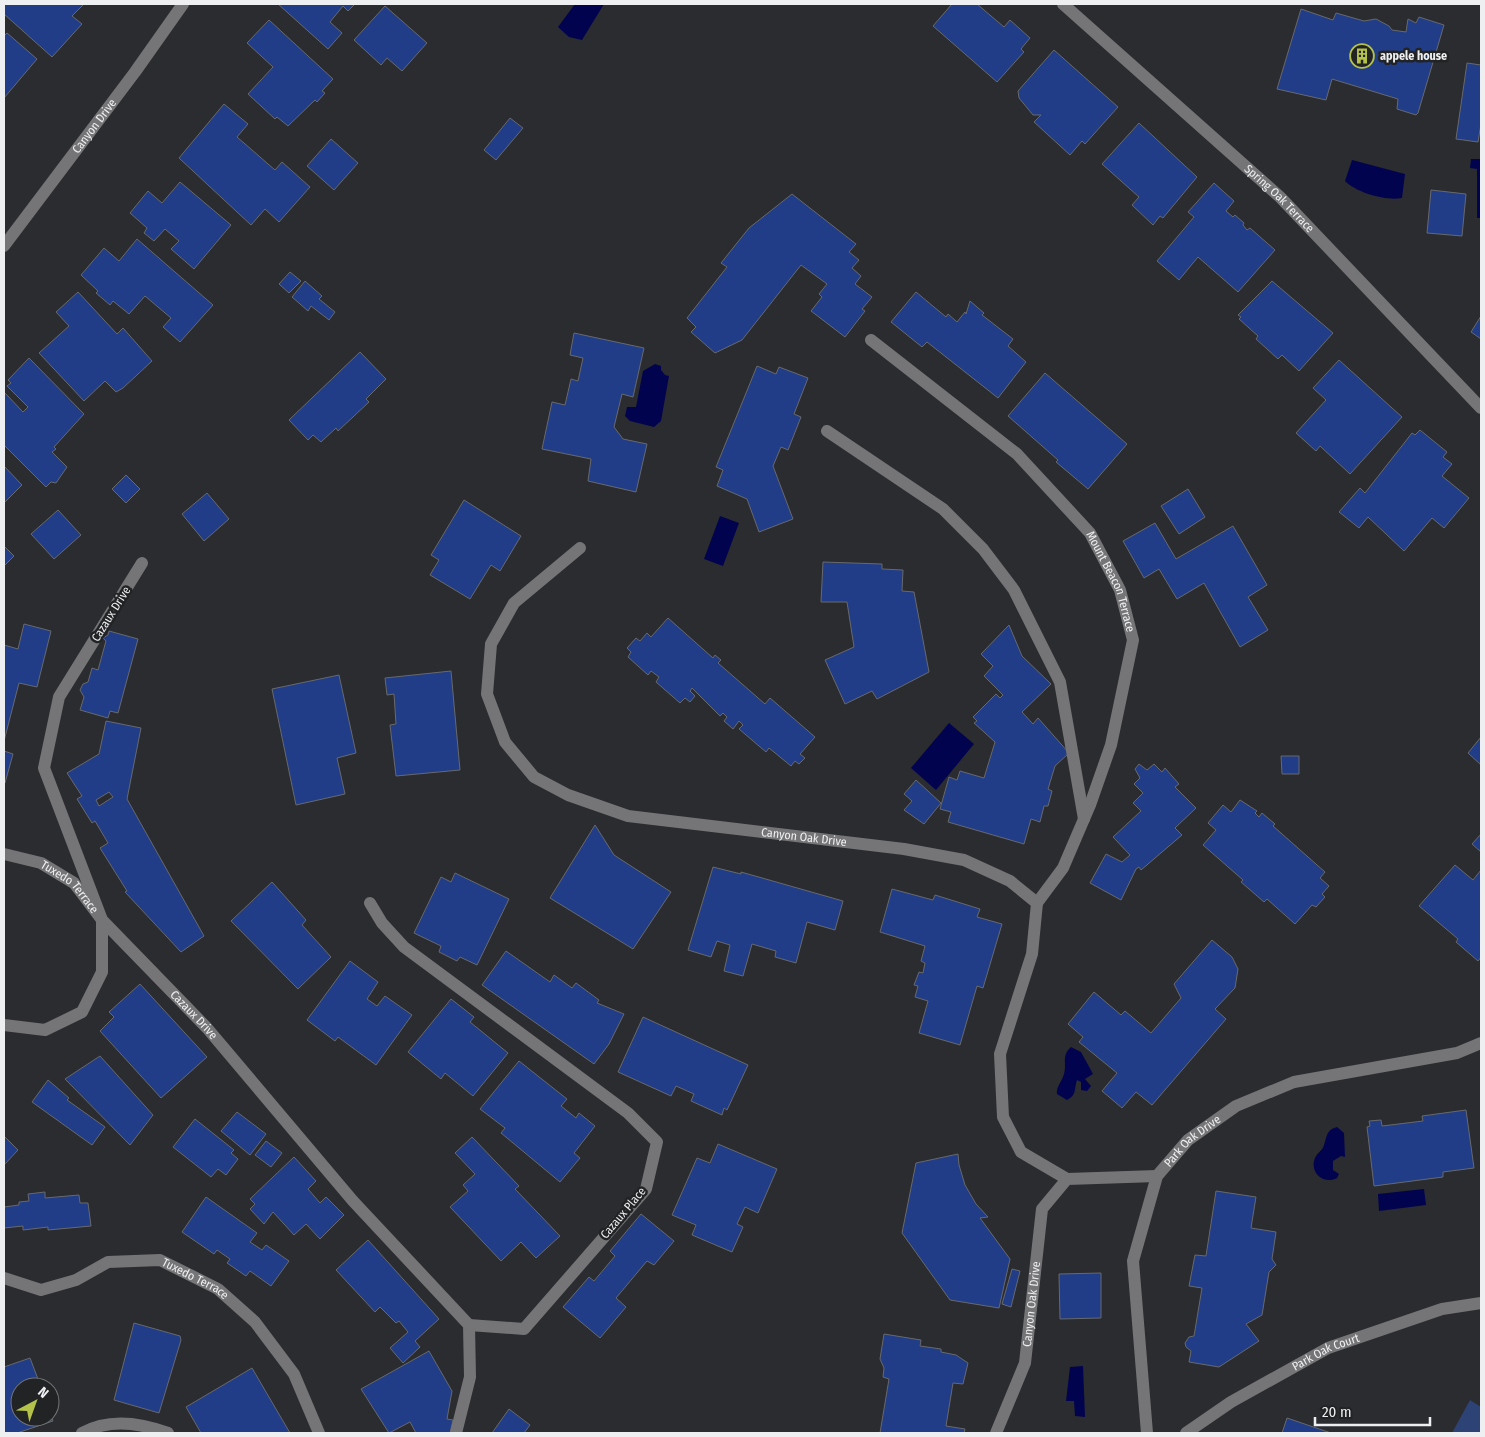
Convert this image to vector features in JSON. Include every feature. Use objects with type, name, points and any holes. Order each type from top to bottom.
[{"type":"street","name":"Canyon Drive","points":[[4,246],[135,72],[183,4]]},
{"type":"street","name":"Spring Oak Terrace","points":[[1064,4],[1280,197],[1481,408]]},
{"type":"street","name":"Mount Beacon Terrace","points":[[871,340],[1018,454],[1090,533],[1120,590],[1133,640],[1111,744],[1084,819],[1063,868],[1037,903]]},
{"type":"street","points":[[827,431],[943,509],[983,549],[1014,590],[1060,682],[1084,819]]},
{"type":"street","name":"Canyon Oak Drive","points":[[580,548],[514,603],[491,644],[487,694],[505,742],[534,778],[568,795],[628,816],[904,849],[964,860],[1010,881],[1037,903]]},
{"type":"street","name":"Cazaux Drive","points":[[142,563],[59,697],[44,768],[102,920],[207,1028],[353,1201],[470,1325]]},
{"type":"street","name":"Tuxedo Terrace","points":[[4,854],[41,863],[74,883],[102,920],[102,972],[82,1012],[44,1030],[4,1024]]},
{"type":"street","name":"Cazaux Place","points":[[370,903],[382,923],[404,946],[628,1113],[657,1142],[646,1189],[524,1329],[470,1325]]},
{"type":"street","points":[[1037,903],[1032,954],[1000,1054],[1004,1116],[1021,1152],[1067,1179],[1157,1176]]},
{"type":"street","name":"Park Oak Drive","points":[[1147,1433],[1133,1261],[1157,1176],[1188,1140],[1236,1106],[1294,1082],[1457,1053],[1481,1043]]},
{"type":"street","name":"Canyon Oak Drive","points":[[996,1433],[1025,1363],[1042,1209],[1067,1179]]},
{"type":"street","name":"Tuxedo Terrace","points":[[4,1278],[41,1290],[76,1280],[108,1262],[160,1260],[218,1289],[255,1322],[294,1374],[319,1433]]},
{"type":"street","name":"Park Oak Court","points":[[1186,1433],[1231,1402],[1328,1348],[1442,1309],[1481,1303]]},
{"type":"street","points":[[456,1433],[470,1377],[470,1325]]},
{"type":"street","points":[[82,1433],[95,1426],[135,1423],[168,1433]]},
{"type":"shaded area","points":[[575,4],[604,4],[582,40],[569,37],[558,27]]},
{"type":"shaded area","points":[[1471,159],[1481,159],[1481,218],[1477,218],[1477,169],[1470,168]]},
{"type":"shaded area","points":[[1352,160],[1405,174],[1402,198],[1395,199],[1372,195],[1350,185],[1345,181]]},
{"type":"shaded area","points":[[655,364],[661,366],[661,370],[665,375],[669,376],[661,421],[654,427],[630,421],[625,416],[627,407],[636,407],[643,371]]},
{"type":"shaded area","points":[[720,516],[739,523],[723,566],[704,559]]},
{"type":"shaded area","points":[[949,723],[974,744],[936,790],[911,768]]},
{"type":"shaded area","points":[[1071,1047],[1081,1052],[1093,1074],[1085,1079],[1091,1086],[1087,1091],[1081,1090],[1081,1082],[1077,1080],[1074,1094],[1067,1100],[1057,1094],[1057,1091],[1065,1070],[1066,1053]]},
{"type":"shaded area","points":[[1337,1127],[1344,1133],[1345,1157],[1341,1156],[1333,1161],[1333,1170],[1339,1174],[1337,1178],[1327,1180],[1316,1173],[1314,1163],[1329,1132]]},
{"type":"shaded area","points":[[1424,1189],[1426,1205],[1379,1211],[1378,1194]]},
{"type":"shaded area","points":[[1083,1366],[1085,1417],[1075,1416],[1074,1401],[1066,1401],[1070,1367]]},
{"type":"shaded area","points":[[1470,1400],[1481,1407],[1481,1433],[1452,1433]]},
{"type":"building","points":[[4,4],[84,4],[72,16],[82,24],[52,57],[4,14]]},
{"type":"building","points":[[278,4],[355,4],[348,11],[343,6],[330,22],[342,33],[328,49]]},
{"type":"building","points":[[952,4],[977,4],[1004,27],[1010,20],[1030,38],[1021,49],[1024,52],[997,82],[933,26]]},
{"type":"building","points":[[385,6],[427,43],[402,71],[387,58],[381,65],[354,40]]},
{"type":"building","name":"appele house","points":[[1301,9],[1333,20],[1336,13],[1364,21],[1376,19],[1389,26],[1392,30],[1406,32],[1408,19],[1416,23],[1419,17],[1444,25],[1418,113],[1416,115],[1397,109],[1398,99],[1332,79],[1326,100],[1277,89]]},
{"type":"building","points":[[269,20],[333,79],[322,91],[325,93],[317,102],[315,100],[288,126],[277,117],[275,119],[248,94],[273,67],[247,43]]},
{"type":"building","points":[[7,33],[37,59],[4,98],[4,36]]},
{"type":"building","points":[[1054,50],[1118,107],[1085,144],[1082,141],[1070,155],[1034,122],[1041,115],[1033,115],[1019,98],[1018,91]]},
{"type":"building","points":[[1467,63],[1481,65],[1481,124],[1478,142],[1456,139]]},
{"type":"building","points":[[224,104],[248,124],[237,137],[275,170],[282,162],[310,187],[279,222],[265,209],[251,225],[179,158]]},
{"type":"building","points":[[510,118],[523,128],[496,160],[484,150]]},
{"type":"building","points":[[1139,123],[1197,177],[1163,218],[1160,216],[1153,225],[1132,205],[1139,197],[1102,164]]},
{"type":"building","points":[[331,139],[358,163],[334,190],[307,166]]},
{"type":"building","points":[[180,182],[231,225],[194,269],[171,249],[179,241],[165,229],[154,241],[144,233],[147,228],[130,213],[148,191],[162,203]]},
{"type":"building","points":[[1214,183],[1234,201],[1226,211],[1233,217],[1235,215],[1244,223],[1243,225],[1247,230],[1250,228],[1275,250],[1238,292],[1198,257],[1179,280],[1157,261],[1194,217],[1188,212]]},
{"type":"building","points":[[1431,190],[1466,194],[1462,236],[1427,233]]},
{"type":"building","points":[[792,194],[856,244],[849,252],[859,260],[852,268],[861,276],[855,284],[872,297],[862,309],[865,311],[845,337],[811,311],[822,297],[819,294],[827,284],[801,265],[742,340],[715,353],[691,332],[696,327],[687,318],[727,267],[721,263],[749,228]]},
{"type":"building","points":[[137,239],[213,305],[180,342],[163,327],[171,318],[145,296],[129,314],[113,301],[110,305],[96,293],[98,291],[81,275],[104,248],[119,261]]},
{"type":"building","points":[[290,272],[301,281],[289,293],[279,284]]},
{"type":"building","points":[[305,281],[322,296],[319,299],[335,312],[329,320],[311,306],[308,311],[292,297]]},
{"type":"building","points":[[1272,281],[1333,333],[1299,371],[1282,355],[1278,359],[1256,339],[1258,336],[1239,319],[1241,317],[1238,315]]},
{"type":"building","points":[[78,292],[117,334],[123,328],[152,361],[123,388],[116,392],[105,381],[84,401],[39,353],[69,326],[56,312]]},
{"type":"building","points":[[916,292],[946,317],[948,314],[957,322],[965,312],[966,314],[970,301],[984,313],[982,315],[1013,339],[1008,346],[1026,362],[998,398],[927,342],[922,347],[891,322]]},
{"type":"building","points":[[1481,316],[1481,339],[1471,332]]},
{"type":"building","points":[[574,333],[644,348],[633,397],[622,394],[614,427],[623,439],[647,444],[636,492],[588,481],[591,459],[542,449],[552,402],[565,405],[571,379],[578,381],[583,358],[570,355]]},
{"type":"building","points":[[360,352],[386,379],[366,399],[369,402],[338,431],[336,428],[321,442],[313,435],[308,440],[289,420]]},
{"type":"building","points":[[29,358],[84,414],[54,447],[56,449],[52,452],[67,467],[56,483],[51,482],[46,487],[4,445],[4,392],[23,412],[28,407],[7,386],[11,383],[8,380]]},
{"type":"building","points":[[1339,360],[1402,417],[1350,474],[1320,446],[1316,451],[1296,433],[1326,400],[1313,388]]},
{"type":"building","points":[[757,366],[776,374],[779,367],[808,378],[794,414],[801,417],[788,450],[781,447],[773,466],[793,519],[759,532],[747,499],[717,486],[723,470],[716,467]]},
{"type":"building","points":[[1045,373],[1127,444],[1088,489],[1056,462],[1058,460],[1008,416]]},
{"type":"building","points":[[1420,430],[1447,452],[1443,457],[1452,464],[1442,476],[1469,498],[1444,528],[1432,518],[1404,551],[1368,517],[1359,528],[1339,512],[1360,488],[1365,493],[1412,433],[1415,435]]},
{"type":"building","points":[[4,466],[22,485],[4,503]]},
{"type":"building","points":[[126,475],[140,489],[126,503],[112,489]]},
{"type":"building","points":[[1188,489],[1205,517],[1179,534],[1161,506]]},
{"type":"building","points":[[207,493],[229,519],[204,541],[182,514]]},
{"type":"building","points":[[464,500],[521,536],[500,571],[491,565],[470,599],[430,575],[439,560],[431,555]]},
{"type":"building","points":[[58,510],[81,535],[54,559],[31,534]]},
{"type":"building","points":[[1155,523],[1176,559],[1233,526],[1267,585],[1248,597],[1268,630],[1240,647],[1204,583],[1177,599],[1159,569],[1144,578],[1123,541]]},
{"type":"building","points":[[4,546],[14,556],[4,566]]},
{"type":"building","points":[[823,562],[882,564],[882,569],[903,570],[902,591],[914,592],[929,672],[877,699],[872,691],[845,704],[825,660],[854,647],[847,602],[821,602]]},
{"type":"building","points":[[668,618],[713,658],[715,655],[721,660],[718,663],[765,704],[770,698],[815,737],[800,754],[805,758],[799,764],[795,761],[791,766],[769,748],[766,752],[739,729],[743,725],[739,721],[733,729],[724,721],[727,717],[723,713],[720,716],[692,688],[690,691],[695,696],[690,702],[685,698],[680,703],[656,682],[659,677],[651,671],[648,675],[628,657],[631,652],[627,648],[636,638],[640,641],[647,633],[651,637]]},
{"type":"building","points":[[24,624],[51,631],[37,687],[19,683],[4,741],[4,645],[18,649]]},
{"type":"building","points":[[1009,625],[1022,656],[1051,684],[1022,712],[1033,724],[1038,718],[1069,753],[1055,766],[1048,789],[1052,791],[1048,806],[1044,806],[1040,822],[1031,819],[1024,844],[948,822],[951,812],[940,809],[949,777],[957,780],[960,771],[984,778],[995,742],[974,723],[977,721],[973,717],[996,694],[1000,698],[1003,695],[984,676],[993,666],[981,654]]},
{"type":"building","points":[[109,631],[138,639],[118,713],[110,711],[108,718],[80,710],[84,697],[80,690],[83,684],[88,682],[92,668],[98,670],[106,641],[103,638],[108,635]]},
{"type":"building","points":[[451,671],[460,770],[396,776],[390,725],[396,724],[394,694],[387,695],[385,678]]},
{"type":"building","points":[[339,675],[356,753],[337,758],[345,794],[296,805],[272,689]]},
{"type":"building","points":[[106,721],[141,728],[127,799],[204,936],[181,952],[125,892],[127,891],[100,848],[108,843],[95,821],[92,823],[77,799],[82,796],[67,773],[99,754]],"holes":[[[109,792],[113,797],[99,806],[96,800]]]},
{"type":"building","points":[[1481,737],[1481,765],[1468,753]]},
{"type":"building","points":[[4,751],[13,754],[5,783],[4,783]]},
{"type":"building","points":[[1281,756],[1299,756],[1299,774],[1282,774]]},
{"type":"building","points":[[1139,764],[1147,770],[1154,764],[1162,772],[1165,768],[1179,784],[1175,787],[1196,808],[1175,828],[1182,835],[1141,870],[1139,867],[1136,869],[1121,900],[1090,883],[1106,854],[1122,862],[1130,855],[1113,837],[1141,811],[1133,803],[1143,793],[1134,784],[1140,778],[1135,769]]},
{"type":"building","points":[[916,780],[941,803],[924,824],[904,810],[912,801],[904,794]]},
{"type":"building","points":[[1240,800],[1257,811],[1255,813],[1259,817],[1262,813],[1275,824],[1273,826],[1325,872],[1320,878],[1329,886],[1322,894],[1325,897],[1316,907],[1312,905],[1295,924],[1267,899],[1264,902],[1241,882],[1243,880],[1203,845],[1216,830],[1208,823],[1223,805],[1231,812]]},
{"type":"building","points":[[595,825],[614,855],[671,892],[633,949],[550,898]]},
{"type":"building","points":[[1481,834],[1481,852],[1472,844]]},
{"type":"building","points":[[1455,865],[1473,880],[1481,870],[1481,957],[1478,961],[1456,942],[1458,939],[1419,906]]},
{"type":"building","points":[[713,867],[741,874],[741,872],[843,901],[835,930],[807,922],[796,963],[775,957],[776,951],[752,944],[743,976],[724,971],[730,945],[717,941],[711,957],[688,950]]},
{"type":"building","points":[[455,873],[509,899],[477,965],[460,957],[457,961],[439,952],[441,946],[414,933],[441,877],[451,882]]},
{"type":"building","points":[[272,882],[306,920],[302,925],[331,957],[298,989],[231,921]]},
{"type":"building","points":[[892,889],[933,900],[935,895],[980,909],[977,917],[1002,924],[983,988],[977,986],[960,1045],[919,1033],[928,1001],[915,997],[918,986],[914,985],[919,972],[923,973],[925,963],[921,961],[925,946],[880,932]]},
{"type":"building","points":[[1212,940],[1232,957],[1238,969],[1235,988],[1215,1009],[1226,1019],[1152,1105],[1136,1092],[1122,1108],[1102,1091],[1117,1073],[1079,1042],[1083,1037],[1068,1024],[1094,992],[1121,1015],[1125,1011],[1151,1033],[1181,998],[1174,984]]},
{"type":"building","points":[[506,951],[550,982],[554,975],[572,988],[576,983],[599,1000],[597,1003],[624,1014],[609,1044],[594,1064],[482,985]]},
{"type":"building","points":[[350,961],[378,982],[367,999],[377,1006],[385,996],[412,1015],[376,1065],[338,1037],[335,1041],[307,1020]]},
{"type":"building","points":[[140,984],[207,1057],[161,1098],[100,1031],[114,1017],[109,1012]]},
{"type":"building","points":[[451,999],[474,1017],[470,1022],[508,1053],[473,1096],[445,1073],[441,1079],[408,1052]]},
{"type":"building","points":[[643,1017],[748,1065],[727,1110],[724,1108],[722,1115],[691,1101],[694,1094],[676,1086],[671,1096],[618,1072]]},
{"type":"building","points":[[100,1056],[153,1115],[130,1145],[65,1079]]},
{"type":"building","points":[[519,1061],[567,1099],[561,1106],[576,1118],[579,1113],[595,1126],[574,1153],[580,1158],[560,1182],[501,1133],[505,1128],[480,1109]]},
{"type":"building","points":[[48,1080],[69,1098],[67,1100],[105,1127],[92,1145],[32,1102]]},
{"type":"building","points":[[1466,1110],[1474,1168],[1443,1172],[1443,1177],[1374,1186],[1367,1127],[1370,1126],[1369,1121],[1381,1120],[1382,1126],[1423,1121],[1422,1116]]},
{"type":"building","points":[[237,1112],[266,1134],[250,1155],[221,1131]]},
{"type":"building","points":[[195,1119],[234,1150],[231,1153],[238,1159],[226,1175],[218,1169],[211,1177],[173,1147]]},
{"type":"building","points":[[4,1136],[18,1150],[4,1165]]},
{"type":"building","points":[[472,1137],[519,1186],[515,1189],[560,1236],[536,1258],[521,1242],[501,1261],[450,1207],[468,1191],[463,1185],[475,1174],[455,1153]]},
{"type":"building","points":[[266,1141],[282,1153],[271,1167],[255,1155]]},
{"type":"building","points":[[718,1144],[777,1169],[758,1213],[745,1207],[737,1224],[743,1227],[732,1252],[692,1235],[696,1225],[672,1215],[697,1158],[710,1163]]},
{"type":"building","points":[[958,1154],[965,1185],[976,1204],[988,1217],[980,1218],[1010,1259],[999,1308],[950,1300],[902,1233],[916,1163]]},
{"type":"building","points":[[294,1157],[316,1181],[308,1189],[320,1203],[326,1197],[344,1215],[320,1239],[306,1224],[294,1235],[273,1212],[264,1224],[250,1209],[255,1204],[250,1199]]},
{"type":"building","points":[[1216,1191],[1256,1197],[1251,1228],[1276,1232],[1272,1259],[1276,1265],[1269,1272],[1262,1315],[1246,1324],[1259,1341],[1219,1367],[1189,1362],[1191,1351],[1186,1347],[1185,1343],[1189,1337],[1194,1336],[1202,1288],[1189,1286],[1195,1255],[1206,1256]]},
{"type":"building","points":[[45,1192],[45,1198],[79,1195],[80,1203],[88,1203],[91,1226],[48,1230],[48,1227],[23,1230],[23,1226],[4,1228],[4,1207],[19,1205],[19,1202],[29,1201],[28,1194]]},
{"type":"building","points":[[206,1197],[257,1233],[250,1242],[262,1250],[266,1245],[289,1261],[271,1286],[250,1271],[246,1276],[227,1263],[230,1259],[217,1250],[214,1254],[182,1232]]},
{"type":"building","points":[[641,1214],[674,1241],[654,1265],[647,1261],[616,1298],[626,1307],[600,1338],[563,1307],[589,1277],[594,1281],[615,1256],[610,1251]]},
{"type":"building","points":[[368,1240],[439,1319],[415,1341],[420,1347],[403,1363],[390,1348],[408,1332],[399,1321],[396,1323],[380,1307],[375,1312],[336,1270]]},
{"type":"building","points":[[1012,1269],[1020,1271],[1011,1307],[1002,1304]]},
{"type":"building","points":[[1101,1273],[1101,1318],[1060,1319],[1059,1274]]},
{"type":"building","points":[[134,1323],[180,1336],[181,1340],[159,1413],[114,1400]]},
{"type":"building","points":[[884,1334],[921,1340],[920,1346],[941,1349],[941,1352],[956,1355],[968,1363],[963,1384],[953,1383],[946,1426],[965,1429],[964,1433],[880,1433],[889,1379],[883,1377],[884,1368],[880,1359]]},
{"type":"building","points":[[429,1351],[452,1391],[447,1419],[453,1420],[450,1433],[416,1433],[410,1422],[389,1433],[361,1389]]},
{"type":"building","points":[[30,1358],[37,1377],[10,1377],[10,1427],[35,1427],[17,1433],[4,1433],[4,1367]]},
{"type":"building","points":[[252,1368],[290,1433],[201,1433],[186,1407]]},
{"type":"building","points":[[509,1409],[530,1425],[524,1433],[492,1433]]},
{"type":"building","points":[[1287,1418],[1331,1433],[1282,1433]]},
{"type":"place","name":"appele house","points":[[1362,56]]}]
